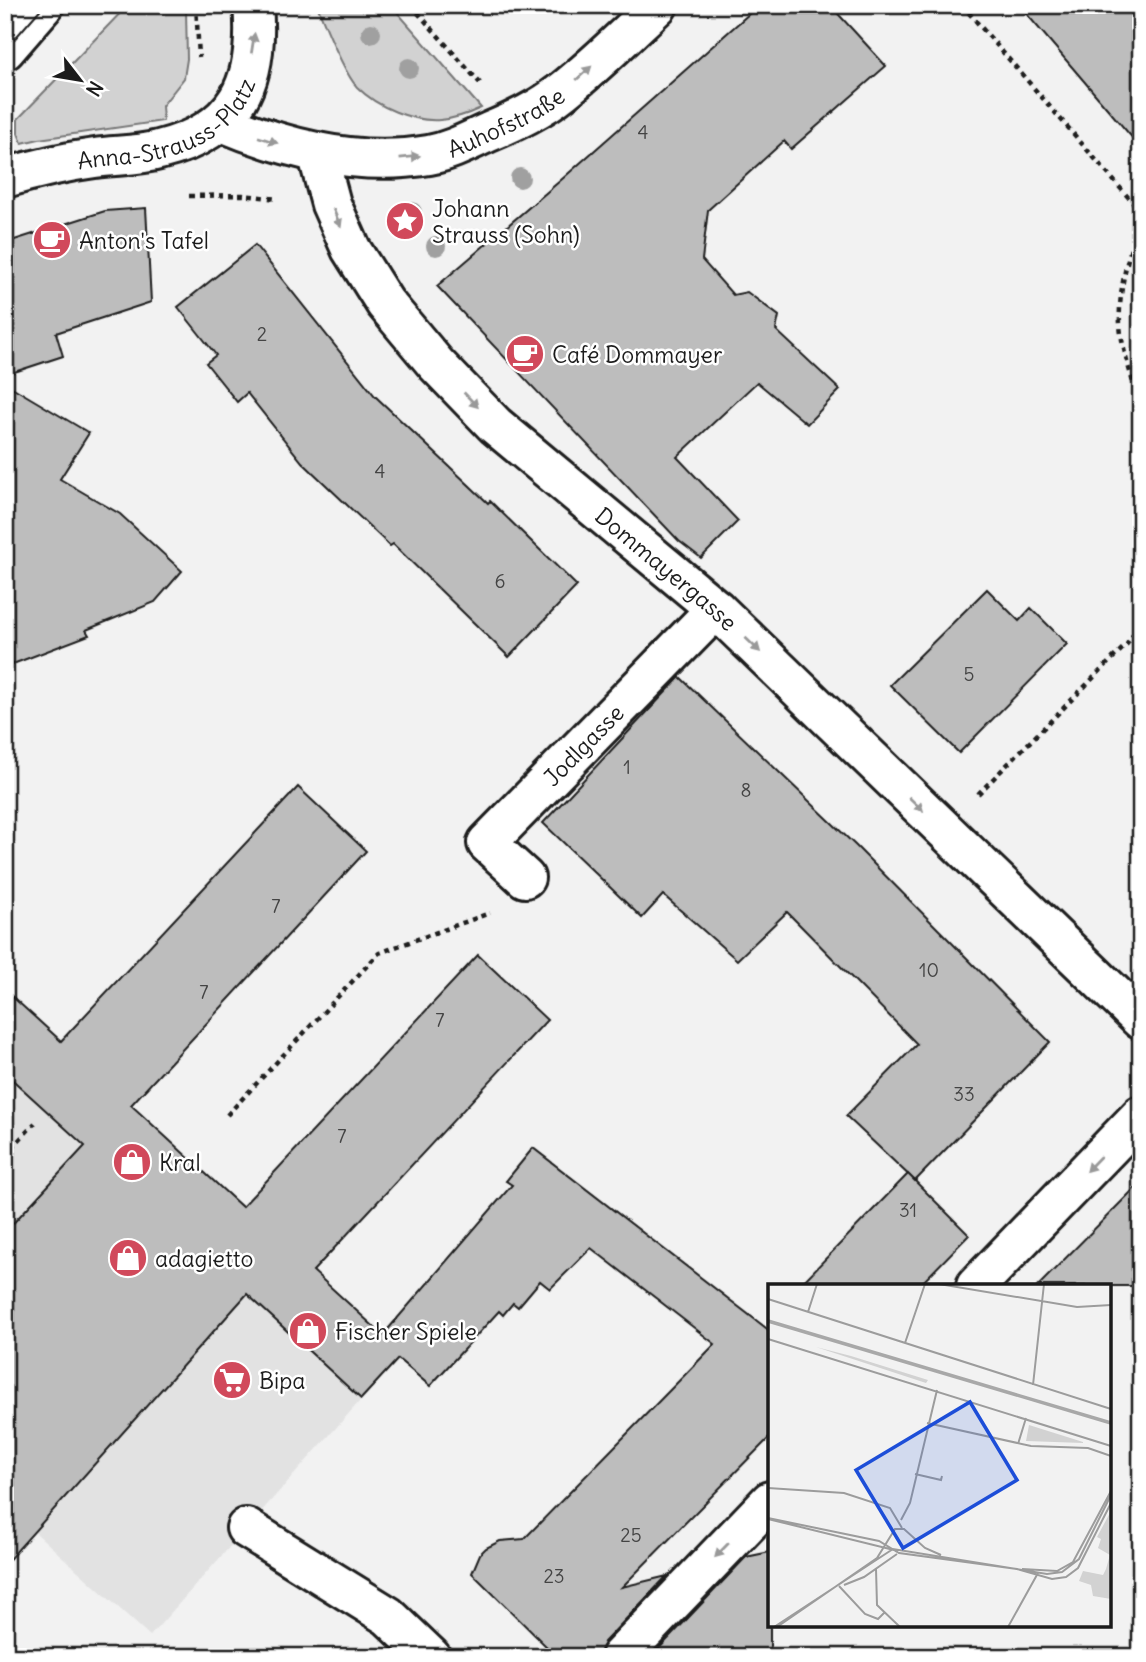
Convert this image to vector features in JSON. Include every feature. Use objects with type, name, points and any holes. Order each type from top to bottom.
[{"type":"street","points":[[5,50],[44,5]]},
{"type":"street","name":"Anna-Strauss-Platz","points":[[5,178],[48,166],[156,151],[188,142],[222,122],[237,103],[247,80],[256,34],[253,5]]},
{"type":"street","name":"Auhofstraße","points":[[317,152],[371,158],[401,158],[453,149],[524,117],[562,92],[658,5]]},
{"type":"street","points":[[222,122],[283,145],[317,152]]},
{"type":"street","name":"Dommayergasse","points":[[317,152],[331,204],[351,249],[385,303],[436,364],[495,425],[716,609],[1141,1020]]},
{"type":"street","name":"Jodlgasse","points":[[525,878],[487,843],[716,609]]},
{"type":"street","points":[[978,1284],[1141,1115]]},
{"type":"street","points":[[620,1657],[768,1503]]},
{"type":"street","points":[[247,1528],[388,1616],[431,1657]]},
{"type":"path","points":[[962,5],[1141,212]]},
{"type":"path","points":[[179,196],[243,195],[331,204]]},
{"type":"path","points":[[1141,221],[1121,293],[1121,333],[1141,409]]},
{"type":"path","points":[[943,830],[1127,644],[1141,623]]},
{"type":"path","points":[[227,1115],[379,953],[494,912],[525,878]]},
{"type":"path","points":[[5,1155],[35,1123]]},
{"type":"shaded area","points":[[128,5],[184,5],[186,10],[187,59],[184,78],[162,106],[163,121],[22,143],[18,133],[18,119]]},
{"type":"shaded area","points":[[317,5],[391,5],[481,108],[456,117],[429,120],[407,116],[374,101],[357,87],[346,71]]},
{"type":"shaded area","points":[[5,990],[402,1354],[150,1636],[5,1505]]},
{"type":"building","points":[[759,5],[830,5],[886,66],[791,149],[784,141],[708,210],[702,260],[733,295],[747,292],[779,316],[776,330],[840,390],[807,424],[757,382],[677,457],[738,521],[701,558],[679,541],[437,286]]},
{"type":"building","points":[[1019,5],[1141,5],[1141,148]]},
{"type":"building","points":[[146,208],[151,302],[56,333],[63,356],[5,375],[5,243],[105,211]]},
{"type":"building","points":[[255,245],[375,396],[488,503],[490,501],[577,586],[509,657],[393,544],[390,546],[302,462],[247,393],[237,402],[206,363],[216,355],[178,307]]},
{"type":"building","points":[[5,383],[89,433],[60,479],[120,514],[182,571],[155,602],[86,630],[89,635],[5,667]]},
{"type":"building","points":[[987,589],[1019,621],[1031,608],[1067,644],[959,753],[890,685]]},
{"type":"building","points":[[680,677],[856,846],[1050,1042],[915,1181],[846,1116],[917,1044],[787,912],[737,960],[663,895],[642,918],[543,823]]},
{"type":"building","points":[[298,787],[366,851],[131,1105],[242,1207],[478,955],[547,1020],[313,1271],[383,1335],[512,1185],[506,1181],[533,1148],[768,1329],[768,1439],[622,1587],[667,1576],[604,1642],[599,1657],[557,1657],[472,1573],[480,1554],[486,1548],[500,1541],[524,1539],[715,1344],[591,1248],[550,1289],[540,1281],[518,1307],[513,1303],[503,1315],[499,1311],[430,1386],[398,1359],[361,1399],[247,1294],[5,1564],[5,1232],[85,1146],[5,1073],[5,990],[61,1041]]},
{"type":"building","points":[[908,1174],[969,1235],[921,1284],[801,1284]]},
{"type":"building","points":[[1141,1182],[1141,1286],[1040,1284]]},
{"type":"building","points":[[768,1552],[770,1657],[651,1657],[746,1557]]},
{"type":"tram line","points":[[5,50],[44,5]]},
{"type":"place","name":"Johann Strauss (Sohn)","points":[[405,221]]},
{"type":"place","name":"Anton's Tafel","points":[[52,240]]},
{"type":"place","name":"Café Dommayer","points":[[525,354]]},
{"type":"place","name":"Kral","points":[[132,1162]]},
{"type":"place","name":"adagietto","points":[[128,1258]]},
{"type":"place","name":"Fischer Spiele","points":[[308,1331]]},
{"type":"place","name":"Bipa","points":[[232,1380]]}]
